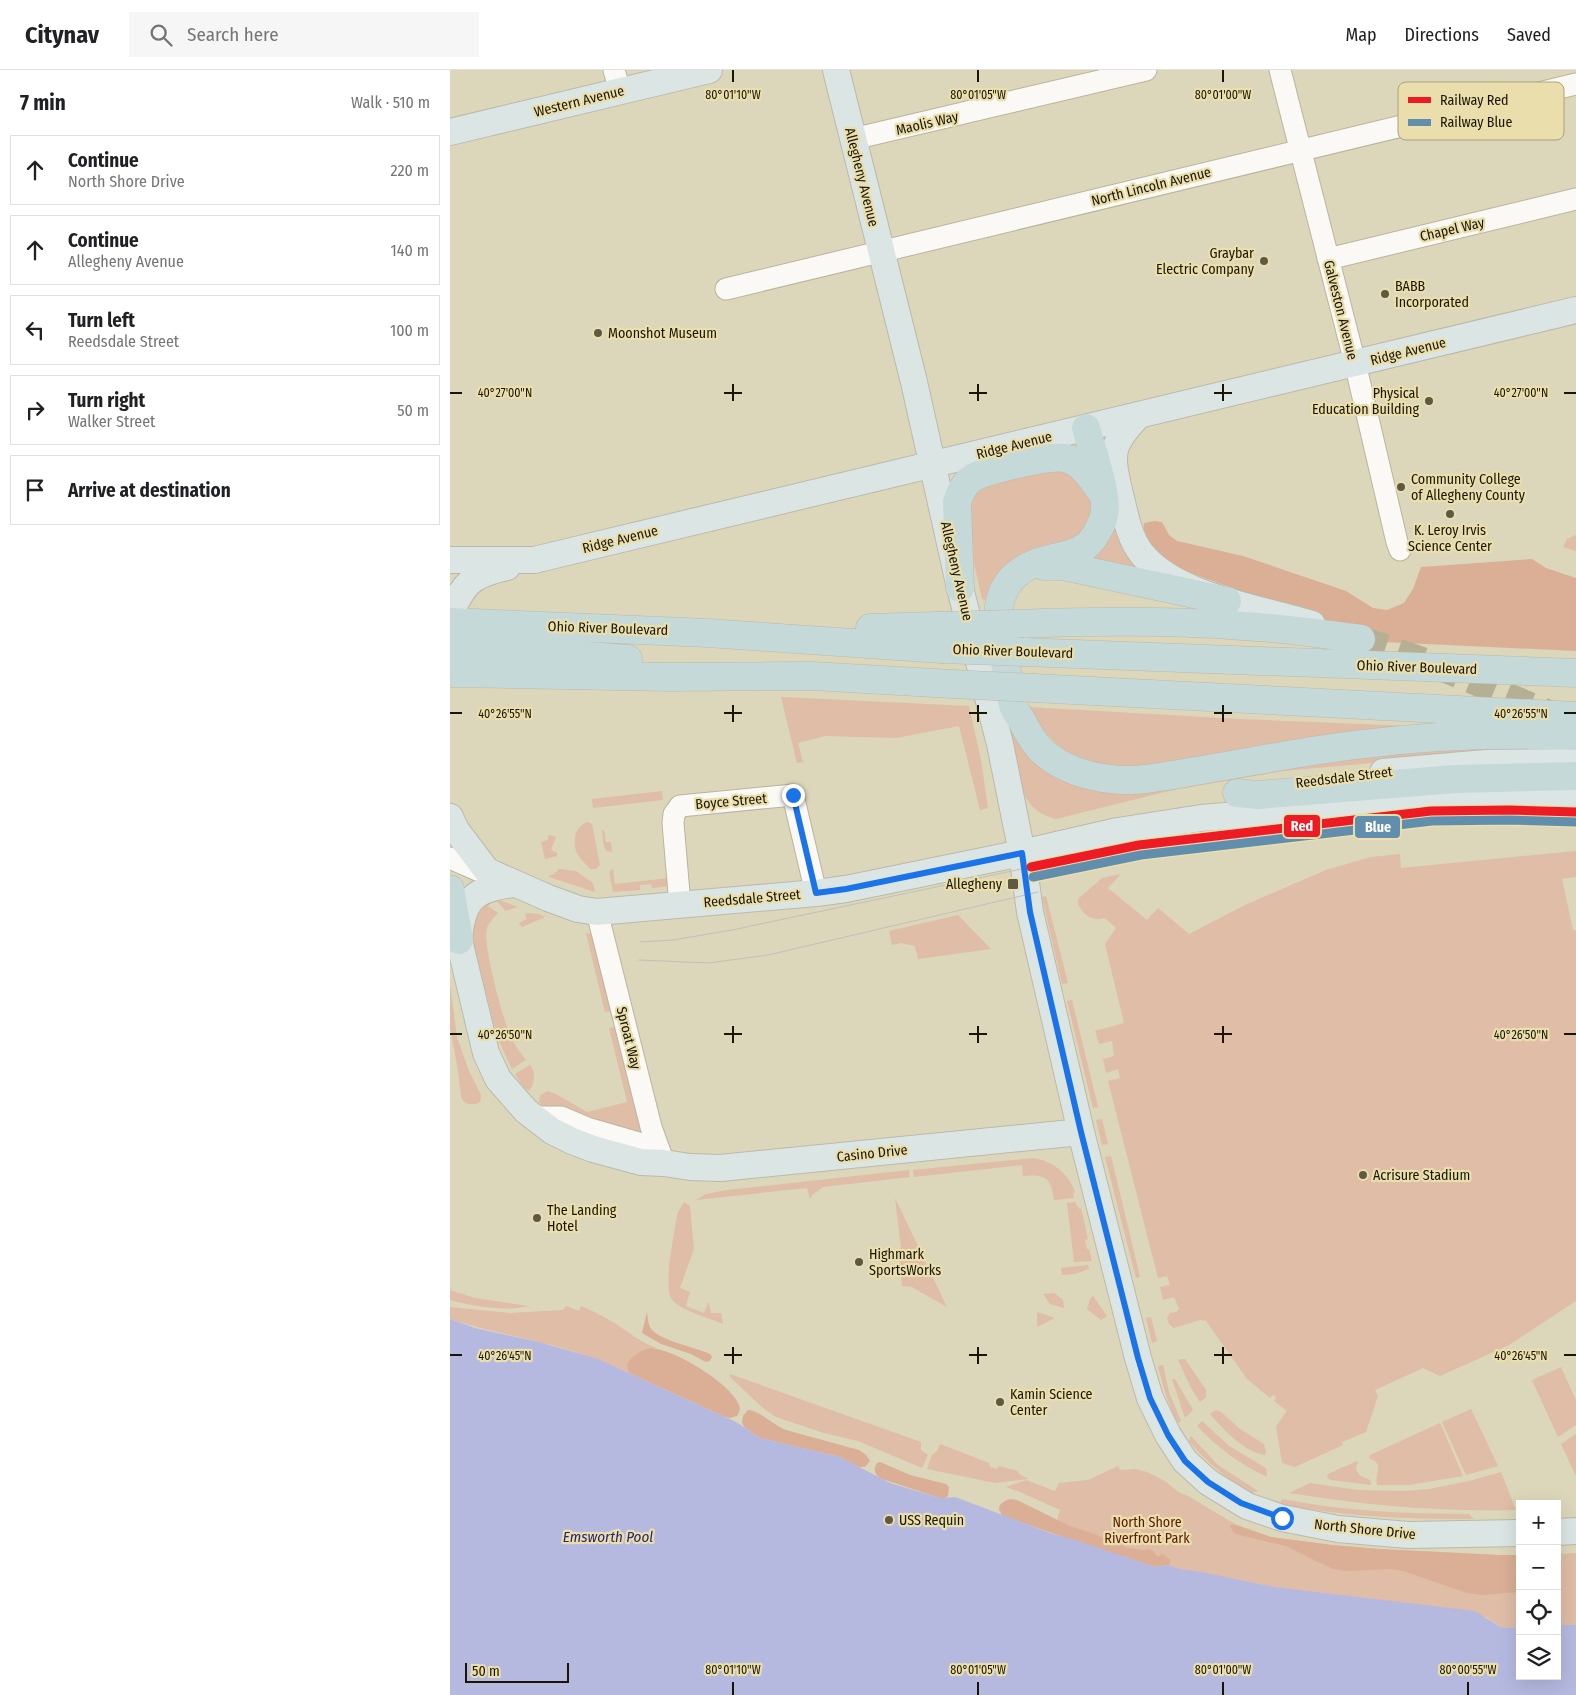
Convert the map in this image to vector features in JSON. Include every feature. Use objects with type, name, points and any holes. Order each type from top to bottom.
[{"type":"highway","points":[[1086,428],[1104,497],[1105,514],[1097,532],[1085,546],[1066,555],[1047,559],[1022,569],[1011,579],[1001,593],[998,611],[1001,642],[1014,707],[1027,731],[1040,749],[1072,769],[1112,779],[1145,779],[1278,756],[1421,737],[1482,735],[1576,736]]},
{"type":"highway","points":[[960,588],[957,502],[960,493],[970,479],[990,471],[1049,458],[1065,458],[1075,462],[1090,476],[1104,497]]},
{"type":"highway","points":[[1022,569],[1063,566],[1226,601]]},
{"type":"highway","points":[[939,637],[1015,624],[1136,621],[1246,626],[1360,639]]},
{"type":"highway","name":"Ohio River Boulevard","points":[[463,622],[708,633],[939,637],[1024,652],[1576,673]]},
{"type":"highway","points":[[450,650],[596,656],[812,676],[1576,716]]},
{"type":"highway","points":[[450,673],[670,677],[812,676]]},
{"type":"highway","points":[[1237,793],[1258,795],[1455,779],[1576,776]]},
{"type":"highway","points":[[450,889],[454,902],[454,935]]},
{"type":"main road","name":"Western Avenue","points":[[450,132],[617,81],[709,70]]},
{"type":"main road","name":"Allegheny Avenue","points":[[836,70],[960,588],[1000,744],[1022,853],[1030,912],[1081,1132]]},
{"type":"main road","name":"Ridge Avenue","points":[[450,560],[534,560],[1576,310]]},
{"type":"main road","points":[[1139,415],[1116,441],[1114,456],[1116,477],[1130,531],[1142,554],[1167,577],[1226,601],[1360,639]]},
{"type":"main road","points":[[450,614],[461,592],[474,578],[484,572],[534,560]]},
{"type":"main road","name":"Reedsdale Street","points":[[1118,831],[1188,806],[1237,793],[1312,780],[1428,767],[1486,763],[1576,762]]},
{"type":"main road","name":"Reedsdale Street","points":[[487,871],[513,884],[578,908],[597,912],[846,889],[1118,831],[1202,818],[1472,796],[1576,794]]},
{"type":"main road","points":[[450,817],[456,830],[487,871]]},
{"type":"main road","points":[[454,935],[463,913],[472,898],[490,888],[513,884]]},
{"type":"main road","name":"Casino Drive","points":[[454,935],[486,1053],[498,1079],[522,1107],[552,1131],[594,1149],[641,1162],[703,1168],[750,1166],[1081,1132]]},
{"type":"main road","name":"North Shore Drive","points":[[1081,1132],[1138,1358],[1150,1398],[1185,1461],[1202,1477],[1247,1506],[1282,1518],[1338,1529],[1408,1535],[1516,1533]]},
{"type":"main road","points":[[1561,1532],[1576,1531]]},
{"type":"street","name":"Maolis Way","points":[[853,139],[1146,70]]},
{"type":"street","name":"Galveston Avenue","points":[[1280,70],[1400,550]]},
{"type":"street","name":"North Lincoln Avenue","points":[[726,290],[1398,127]]},
{"type":"street","name":"Chapel Way","points":[[1328,259],[1576,199]]},
{"type":"street","name":"Boyce Street","points":[[680,905],[673,823],[674,814],[680,806],[793,795],[816,893]]},
{"type":"street","name":"Reedsdale Street","points":[[450,858],[477,870],[487,871]]},
{"type":"street","name":"Sproat Way","points":[[597,912],[651,1127],[664,1163]]},
{"type":"green space","points":[[1060,467],[1088,484],[1093,514],[1085,530],[1079,537],[1071,541],[1034,550],[1015,558],[1000,571],[994,579],[985,600],[982,599],[964,519],[969,498],[984,484]]},
{"type":"green space","points":[[1113,519],[1153,575],[1081,560]]},
{"type":"green space","points":[[1576,535],[1576,551],[1563,547],[1567,539]]},
{"type":"green space","points":[[781,697],[969,706],[981,760],[988,808],[980,810],[959,726],[896,738],[825,736],[798,743],[803,762],[797,763]]},
{"type":"green space","points":[[1028,707],[1409,726],[1158,765],[1115,766],[1082,760],[1067,752],[1041,726]]},
{"type":"green space","points":[[1001,709],[1051,769],[1252,771],[1465,743],[1576,750],[1516,750],[1283,771],[1173,790],[1056,819],[1037,811],[1026,798],[1013,760]]},
{"type":"green space","points":[[662,791],[663,800],[593,808],[592,799]]},
{"type":"green space","points":[[588,822],[592,824],[600,865],[596,869],[590,869],[577,853],[575,844],[577,830]]},
{"type":"green space","points":[[604,830],[606,842],[611,842],[612,852],[607,851],[604,847],[602,831]]},
{"type":"green space","points":[[550,835],[556,837],[551,850],[557,853],[557,856],[545,859],[541,842],[548,840]]},
{"type":"green space","name":"Acrisure Stadium","points":[[1576,851],[1576,877],[1562,879],[1573,930],[1576,930],[1576,1301],[1509,1345],[1440,1376],[1423,1368],[1375,1390],[1378,1396],[1366,1432],[1342,1442],[1343,1445],[1295,1467],[1282,1463],[1276,1426],[1287,1411],[1274,1401],[1276,1397],[1273,1395],[1270,1398],[1247,1379],[1206,1321],[1200,1320],[1174,1328],[1169,1324],[1167,1318],[1170,1313],[1176,1312],[1179,1309],[1174,1297],[1163,1300],[1160,1287],[1170,1285],[1167,1276],[1158,1278],[1108,1081],[1120,1078],[1118,1069],[1106,1073],[1103,1059],[1114,1056],[1112,1041],[1099,1044],[1095,1031],[1124,1023],[1105,944],[1116,928],[1105,918],[1096,919],[1089,917],[1078,904],[1078,899],[1102,878],[1121,874],[1108,888],[1147,920],[1158,908],[1189,934],[1245,905],[1326,870],[1371,857],[1400,854],[1401,868]]},
{"type":"green space","points":[[560,869],[576,871],[593,883],[595,892],[549,877]]},
{"type":"green space","points":[[613,869],[615,884],[670,878],[671,886],[652,888],[651,884],[640,885],[640,890],[613,892],[609,872]]},
{"type":"green space","points":[[1046,896],[1068,983],[1062,984],[1042,897]]},
{"type":"green space","points":[[496,899],[518,907],[505,911],[497,902],[491,903],[488,906],[498,913],[487,928],[486,937],[504,1019],[514,1044],[526,1060],[512,1069],[497,1037],[470,926],[479,907]]},
{"type":"green space","points":[[529,913],[545,917],[522,927],[519,923],[527,919],[525,914]]},
{"type":"green space","points":[[958,915],[991,949],[918,959],[915,946],[901,943],[892,945],[889,931]]},
{"type":"green space","points":[[586,933],[593,935],[613,1011],[605,1012]]},
{"type":"green space","points":[[450,984],[457,1037],[469,1071],[481,1095],[480,1102],[474,1104],[466,1103],[461,1097],[450,1028]]},
{"type":"green space","points":[[1072,1000],[1098,1107],[1093,1108],[1067,1001]]},
{"type":"green space","points":[[609,1028],[617,1028],[643,1132],[640,1135],[544,1107],[539,1102],[540,1096],[547,1091],[556,1094],[587,1112],[627,1102]]},
{"type":"green space","points":[[530,1065],[534,1078],[533,1085],[529,1091],[522,1085],[515,1074]]},
{"type":"green space","points":[[1102,1119],[1108,1144],[1102,1145],[1096,1120]]},
{"type":"green space","points":[[1111,1156],[1140,1277],[1136,1278],[1105,1157]]},
{"type":"green space","points":[[1033,1158],[1047,1162],[1059,1169],[1072,1185],[1075,1192],[1073,1194],[1074,1198],[1054,1200],[1049,1182],[1042,1177],[1023,1176],[1022,1165],[914,1177],[913,1170]]},
{"type":"green space","points":[[909,1170],[910,1177],[823,1187],[813,1194],[810,1199],[807,1188],[696,1200],[706,1194],[727,1190]]},
{"type":"green space","points":[[895,1198],[947,1307],[912,1287],[902,1286],[899,1249],[901,1248]]},
{"type":"green space","points":[[684,1202],[690,1206],[694,1249],[680,1288],[690,1292],[686,1306],[704,1313],[709,1303],[711,1313],[721,1313],[723,1324],[677,1305],[670,1295],[671,1250],[678,1212]]},
{"type":"green space","points":[[1075,1202],[1079,1209],[1081,1208],[1088,1239],[1085,1240],[1092,1261],[1074,1262],[1067,1203]]},
{"type":"green space","points":[[1088,1265],[1089,1269],[1075,1274],[1062,1275],[1061,1268]]},
{"type":"green space","points":[[450,1290],[475,1298],[528,1306],[520,1308],[489,1308],[468,1304],[450,1300]]},
{"type":"green space","points":[[1054,1293],[1063,1300],[1064,1308],[1050,1304],[1043,1294]]},
{"type":"green space","points":[[1093,1296],[1107,1316],[1101,1320],[1087,1309]]},
{"type":"green space","points":[[566,1306],[579,1311],[581,1306],[590,1310],[612,1321],[641,1341],[657,1348],[650,1348],[627,1366],[629,1373],[596,1359],[562,1348],[450,1319],[450,1307],[511,1313],[562,1310]]},
{"type":"green space","points":[[1037,1312],[1055,1318],[1037,1327]]},
{"type":"green space","points":[[1151,1317],[1157,1341],[1152,1343],[1146,1318]]},
{"type":"green space","points":[[1185,1359],[1206,1390],[1206,1397],[1200,1402],[1178,1360]]},
{"type":"green space","points":[[1163,1365],[1169,1392],[1181,1421],[1178,1423],[1164,1388],[1158,1366]]},
{"type":"green space","points":[[1561,1367],[1576,1400],[1576,1425],[1558,1437],[1532,1380]]},
{"type":"green space","points":[[730,1374],[921,1442],[921,1450],[928,1455],[922,1468],[858,1441],[824,1433],[776,1417],[764,1409],[730,1377]]},
{"type":"green space","points":[[1172,1379],[1175,1379],[1193,1410],[1185,1418]]},
{"type":"green space","points":[[1471,1409],[1498,1466],[1466,1475],[1442,1422]]},
{"type":"green space","points":[[1216,1410],[1221,1412],[1240,1429],[1264,1444],[1265,1455],[1242,1445],[1228,1433],[1210,1414]]},
{"type":"green space","points":[[1202,1421],[1229,1446],[1266,1468],[1267,1477],[1230,1455],[1213,1441],[1197,1426]]},
{"type":"green space","points":[[1440,1423],[1463,1476],[1409,1485],[1377,1485],[1378,1466],[1377,1463],[1369,1458],[1370,1455]]},
{"type":"green space","points":[[1576,1434],[1576,1476],[1561,1444]]},
{"type":"green space","points":[[1191,1436],[1218,1465],[1258,1491],[1252,1493],[1218,1470],[1189,1441]]},
{"type":"green space","points":[[940,1444],[989,1463],[990,1467],[997,1469],[999,1466],[1018,1471],[1019,1474],[1028,1479],[995,1483],[927,1469],[932,1455],[937,1451]]},
{"type":"green space","points":[[1357,1461],[1356,1468],[1358,1473],[1370,1480],[1371,1485],[1327,1478],[1328,1474]]},
{"type":"green space","name":"North Shore Riverfront Park","points":[[1118,1466],[1120,1470],[1136,1469],[1147,1472],[1235,1524],[1271,1537],[1379,1549],[1516,1555],[1516,1627],[1502,1628],[1486,1617],[1275,1587],[1179,1569],[1053,1534],[1060,1510],[1006,1487],[1026,1480],[1055,1491],[1059,1483],[1088,1480]]},
{"type":"green space","points":[[1501,1472],[1516,1510],[1402,1507],[1289,1493],[1310,1483],[1357,1490],[1404,1491],[1429,1489]]},
{"type":"green space","points":[[1282,1499],[1375,1511],[1469,1514],[1474,1519],[1401,1518],[1328,1512],[1280,1504]]},
{"type":"green space","points":[[1576,1553],[1576,1625],[1561,1625],[1561,1554]]},
{"type":"shaded area","points":[[1162,522],[1169,535],[1177,541],[1243,556],[1346,591],[1373,608],[1387,610],[1404,603],[1413,589],[1421,567],[1532,559],[1546,568],[1576,578],[1576,651],[1383,642],[1188,572],[1165,559],[1147,540],[1144,532],[1144,523]]},
{"type":"shaded area","points":[[647,1312],[649,1325],[658,1335],[710,1354],[712,1357],[710,1361],[706,1362],[691,1354],[661,1344],[642,1333]]},
{"type":"shaded area","points":[[650,1348],[686,1360],[713,1377],[734,1396],[740,1408],[737,1416],[725,1417],[629,1373],[627,1366],[630,1359],[639,1352]]},
{"type":"shaded area","points":[[748,1410],[756,1412],[786,1430],[859,1450],[870,1461],[865,1467],[858,1467],[840,1457],[760,1438],[744,1427],[742,1422],[743,1416]]},
{"type":"shaded area","points":[[880,1462],[910,1475],[946,1484],[949,1487],[948,1496],[940,1498],[879,1478],[875,1469],[877,1463]]},
{"type":"shaded area","points":[[1010,1499],[1017,1500],[1072,1527],[1128,1548],[1151,1549],[1158,1557],[1162,1554],[1171,1560],[1169,1565],[1155,1567],[1002,1515],[999,1510],[1001,1504]]},
{"type":"shaded area","points":[[1232,1524],[1271,1537],[1332,1545],[1516,1555],[1516,1592],[1483,1595],[1467,1593],[1403,1571],[1391,1569],[1346,1571],[1333,1569],[1286,1546],[1236,1534],[1230,1526]]},
{"type":"water","name":"Emsworth Pool","points":[[450,1319],[475,1328],[539,1342],[598,1359],[736,1422],[760,1438],[840,1457],[890,1483],[940,1498],[955,1497],[1053,1534],[1155,1567],[1169,1565],[1179,1569],[1275,1587],[1475,1611],[1502,1628],[1516,1627],[1516,1680],[1561,1680],[1561,1625],[1576,1625],[1576,1695],[450,1695]]},
{"type":"tunnel","points":[[1361,639],[1417,658],[1549,713]]},
{"type":"tram line","points":[[640,942],[673,940],[732,930],[1031,867]]},
{"type":"tram line","points":[[639,960],[709,963],[768,955],[1038,892]]},
{"type":"rail line","name":"Red","points":[[1031,867],[1139,845],[1431,811],[1510,810],[1576,812]]},
{"type":"rail line","name":"Blue","points":[[1033,877],[1141,855],[1432,821],[1510,820],[1576,822]]},
{"type":"place","name":"Graybar Electric Company","points":[[1264,261]]},
{"type":"place","name":"BABB Incorporated","points":[[1385,294]]},
{"type":"place","name":"Moonshot Museum","points":[[598,333]]},
{"type":"place","name":"Physical Education Building","points":[[1429,401]]},
{"type":"place","name":"Community College of Allegheny County","points":[[1401,487]]},
{"type":"place","name":"K. Leroy Irvis Science Center","points":[[1450,514]]},
{"type":"place","name":"Allegheny","points":[[1013,884]]},
{"type":"place","name":"Acrisure Stadium","points":[[1363,1175]]},
{"type":"place","name":"The Landing Hotel","points":[[537,1218]]},
{"type":"place","name":"Highmark SportsWorks","points":[[859,1262]]},
{"type":"place","name":"Kamin Science Center","points":[[1000,1402]]},
{"type":"place","name":"USS Requin","points":[[889,1520]]},
{"type":"route","points":[[793,795],[816,893],[846,889],[1022,853],[1030,912],[1081,1132],[1138,1358],[1150,1398],[1168,1435],[1185,1461],[1208,1482],[1247,1506],[1282,1518]]}]
